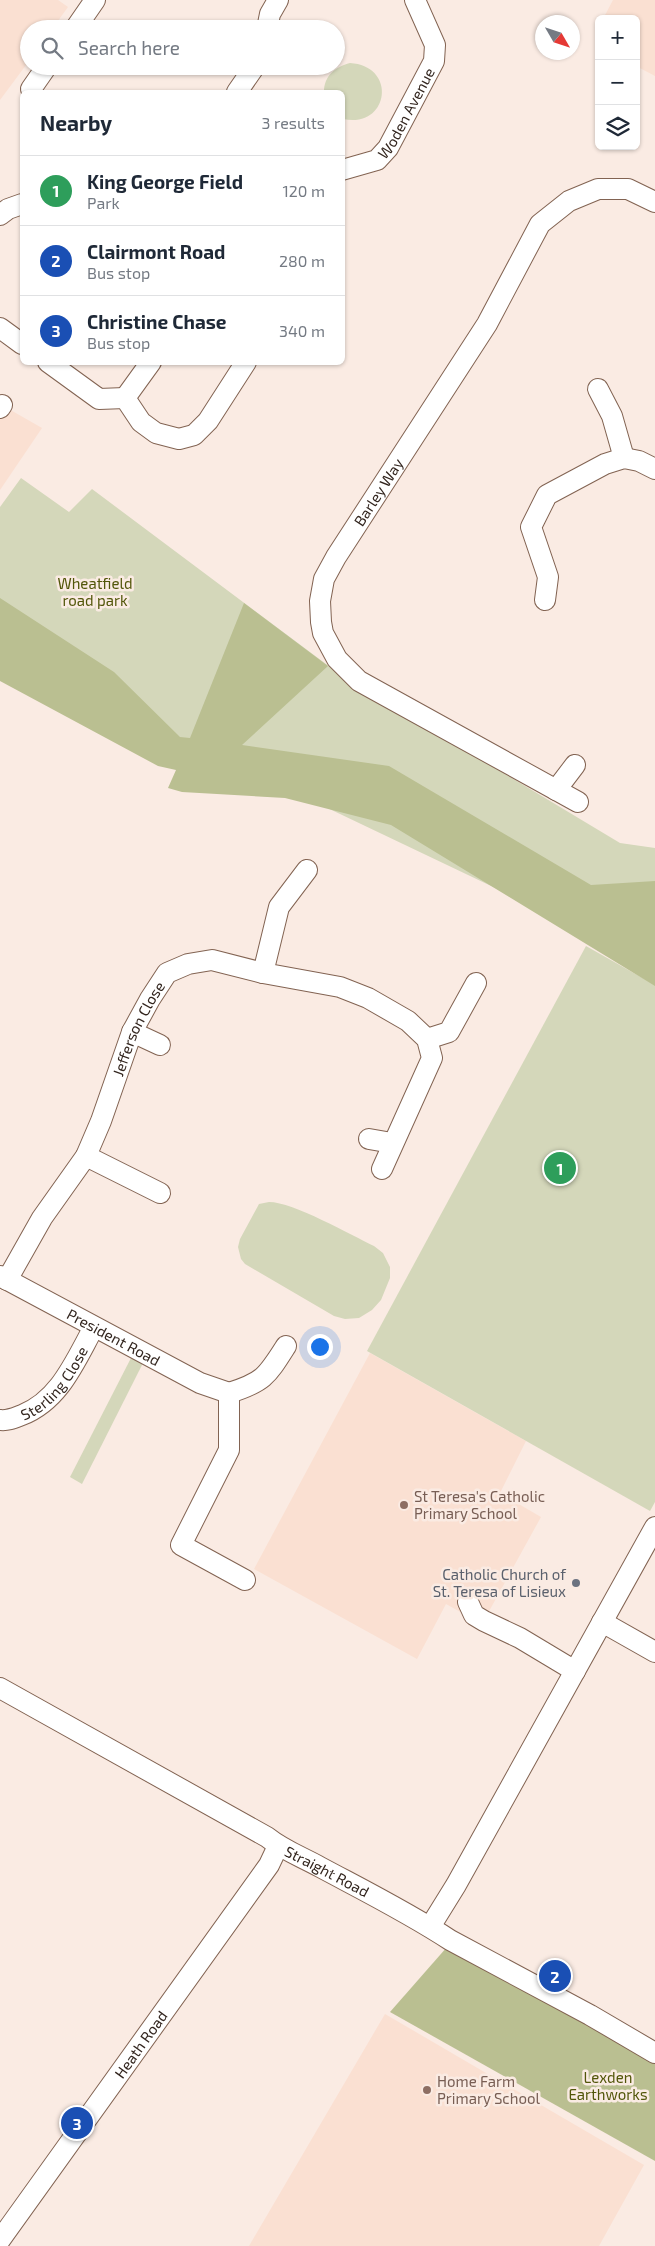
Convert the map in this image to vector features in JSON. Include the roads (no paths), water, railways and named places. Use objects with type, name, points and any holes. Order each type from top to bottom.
[{"type":"street","points":[[81,20],[95,0]]},
{"type":"street","points":[[269,20],[270,14],[278,0]]},
{"type":"street","name":"Woden Avenue","points":[[345,169],[377,160],[388,148],[434,61],[434,45],[415,0]]},
{"type":"street","points":[[31,89],[41,75]]},
{"type":"street","points":[[238,90],[249,75]]},
{"type":"street","name":"Barley Way","points":[[578,802],[359,681],[336,659],[323,633],[320,608],[324,579],[336,557],[487,324],[540,224],[569,201],[598,189],[628,189],[655,202]]},
{"type":"street","points":[[0,215],[8,209],[20,205]]},
{"type":"street","points":[[0,328],[20,343]]},
{"type":"street","points":[[52,365],[99,399],[125,398]]},
{"type":"street","points":[[125,398],[150,365]]},
{"type":"street","points":[[125,398],[141,422],[156,433],[179,439],[194,435],[208,421],[244,365]]},
{"type":"street","points":[[598,389],[612,416],[624,458]]},
{"type":"street","points":[[545,600],[548,576],[530,527],[547,495],[605,464],[624,458],[639,461],[655,469]]},
{"type":"street","points":[[556,790],[575,764]]},
{"type":"street","points":[[263,973],[279,907],[307,870]]},
{"type":"street","name":"Jefferson Close","points":[[4,1278],[42,1218],[86,1156],[101,1121],[132,1032],[167,973],[188,964],[212,960],[263,973],[340,987],[368,998],[408,1021],[427,1039]]},
{"type":"street","points":[[382,1169],[392,1143],[432,1058],[427,1039],[449,1032],[476,982]]},
{"type":"street","points":[[132,1032],[160,1045]]},
{"type":"street","points":[[369,1139],[392,1143]]},
{"type":"street","points":[[86,1156],[160,1194]]},
{"type":"street","name":"President Road","points":[[4,1278],[200,1382],[229,1393]]},
{"type":"street","name":"Sterling Close","points":[[0,1420],[6,1421],[31,1411],[48,1400],[64,1380],[94,1327]]},
{"type":"street","points":[[246,1580],[181,1545],[229,1450],[229,1393],[250,1386],[268,1374],[286,1346]]},
{"type":"street","points":[[430,1927],[456,1885],[655,1527]]},
{"type":"street","points":[[468,1602],[474,1615],[520,1638],[575,1671]]},
{"type":"street","points":[[602,1622],[655,1652]]},
{"type":"street","name":"Straight Road","points":[[0,1688],[267,1837],[278,1846],[319,1866],[450,1940],[590,2015],[655,2053]]},
{"type":"street","name":"Heath Road","points":[[0,2240],[81,2130],[269,1865],[278,1846]]},
{"type":"place","name":"King George Field","points":[[560,1168]]},
{"type":"place","name":"St Teresa's Catholic Primary School","points":[[404,1505]]},
{"type":"place","name":"Catholic Church of St. Teresa of Lisieux","points":[[576,1583]]},
{"type":"place","name":"Clairmont Road","points":[[555,1976]]},
{"type":"place","name":"Home Farm Primary School","points":[[427,2090]]},
{"type":"place","name":"Christine Chase","points":[[77,2123]]},
{"type":"park label","name":"Wheatfield road park","points":[[95,592]]},
{"type":"park label","name":"Lexden Earthworks","points":[[608,2086]]}]
